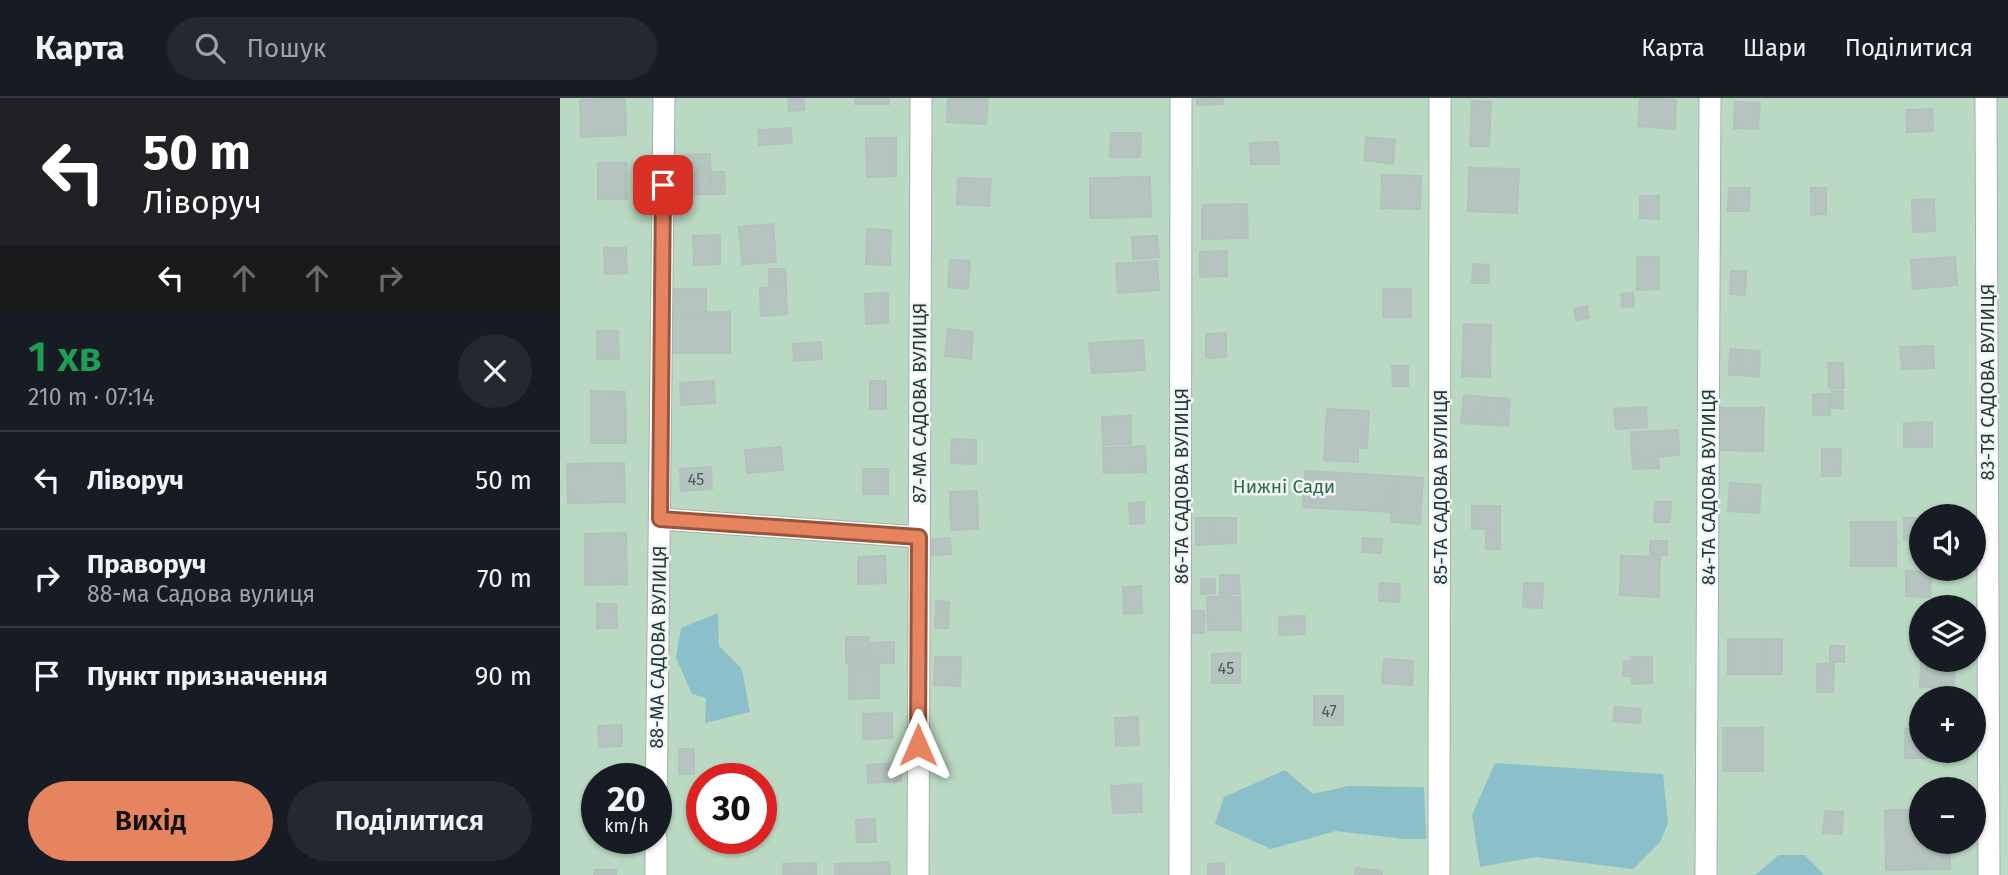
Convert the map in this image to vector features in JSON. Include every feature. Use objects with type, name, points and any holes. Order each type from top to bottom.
[{"type":"street","name":"88-МА САДОВА ВУЛИЦЯ","points":[[657,763],[664,98]]},
{"type":"street","name":"87-МА САДОВА ВУЛИЦЯ","points":[[918,875],[921,98]]},
{"type":"street","name":"86-ТА САДОВА ВУЛИЦЯ","points":[[1180,875],[1181,98]]},
{"type":"street","name":"85-ТА САДОВА ВУЛИЦЯ","points":[[1439,875],[1440,98]]},
{"type":"street","name":"84-ТА САДОВА ВУЛИЦЯ","points":[[1706,875],[1710,98]]},
{"type":"street","name":"83-ТЯ САДОВА ВУЛИЦЯ","points":[[1986,98],[1989,875]]},
{"type":"street","points":[[660,519],[919,537]]},
{"type":"street","points":[[656,854],[656,875]]},
{"type":"green space","name":"Нижні Сади","points":[[560,98],[2008,98],[2008,875],[560,875]]},
{"type":"water","points":[[718,613],[719,646],[742,669],[750,712],[705,723],[706,698],[692,694],[676,658],[681,628]]},
{"type":"water","points":[[1495,763],[1663,774],[1668,823],[1660,842],[1633,869],[1536,857],[1480,867],[1472,815]]},
{"type":"water","points":[[1285,770],[1313,794],[1348,786],[1424,787],[1426,839],[1336,831],[1271,849],[1215,824],[1224,797]]},
{"type":"water","points":[[1779,855],[1805,855],[1824,875],[1755,875]]},
{"type":"building","points":[[625,98],[626,135],[581,137],[580,100]]},
{"type":"building","points":[[788,98],[804,98],[804,110],[789,111]]},
{"type":"building","points":[[855,98],[889,98],[889,104],[855,104]]},
{"type":"building","points":[[948,98],[988,98],[986,124],[947,122]]},
{"type":"building","points":[[1197,98],[1223,98],[1223,104],[1197,105]]},
{"type":"building","points":[[1640,98],[1676,100],[1675,129],[1638,126]]},
{"type":"building","points":[[1472,101],[1491,102],[1489,146],[1470,146]]},
{"type":"building","points":[[1735,102],[1760,103],[1758,129],[1734,128]]},
{"type":"building","points":[[1932,109],[1933,131],[1907,132],[1906,110]]},
{"type":"building","points":[[791,128],[792,143],[759,145],[758,130]]},
{"type":"building","points":[[1111,133],[1141,133],[1140,157],[1110,157]]},
{"type":"building","points":[[1366,137],[1395,140],[1393,164],[1364,160]]},
{"type":"building","points":[[866,138],[896,138],[896,176],[867,177]]},
{"type":"building","points":[[1278,142],[1279,164],[1251,164],[1250,143]]},
{"type":"building","points":[[710,154],[711,194],[684,194],[684,155]]},
{"type":"building","points":[[598,163],[626,163],[627,199],[598,199]]},
{"type":"building","points":[[1469,168],[1519,169],[1517,213],[1468,211]]},
{"type":"building","points":[[710,172],[724,172],[725,194],[711,194]]},
{"type":"building","points":[[1382,175],[1421,176],[1420,209],[1381,208]]},
{"type":"building","points":[[1150,177],[1151,217],[1090,218],[1090,178]]},
{"type":"building","points":[[958,178],[991,179],[989,206],[957,204]]},
{"type":"building","points":[[1729,188],[1750,188],[1749,211],[1728,211]]},
{"type":"building","points":[[1811,188],[1826,188],[1826,214],[1811,215]]},
{"type":"building","points":[[1640,196],[1659,196],[1659,219],[1640,218]]},
{"type":"building","points":[[1934,199],[1935,231],[1913,232],[1912,200]]},
{"type":"building","points":[[1247,204],[1248,238],[1202,239],[1202,205]]},
{"type":"building","points":[[773,224],[776,262],[742,264],[739,227]]},
{"type":"building","points":[[867,229],[891,230],[890,265],[866,264]]},
{"type":"building","points":[[720,235],[720,264],[694,265],[693,236]]},
{"type":"building","points":[[1157,236],[1159,257],[1133,259],[1132,237]]},
{"type":"building","points":[[604,248],[626,248],[627,273],[605,274]]},
{"type":"building","points":[[1227,251],[1227,276],[1200,277],[1200,252]]},
{"type":"building","points":[[1637,257],[1659,257],[1659,289],[1637,290]]},
{"type":"building","points":[[1955,257],[1957,285],[1913,289],[1911,260]]},
{"type":"building","points":[[950,260],[970,261],[968,289],[948,287]]},
{"type":"building","points":[[1157,261],[1159,290],[1118,293],[1116,264]]},
{"type":"building","points":[[1473,264],[1489,265],[1489,283],[1472,283]]},
{"type":"building","points":[[769,269],[785,269],[786,286],[769,287]]},
{"type":"building","points":[[1731,271],[1746,271],[1745,295],[1730,294]]},
{"type":"building","points":[[786,286],[787,314],[761,316],[760,288]]},
{"type":"building","points":[[672,289],[706,289],[706,313],[672,313]]},
{"type":"building","points":[[1383,289],[1411,289],[1411,317],[1383,317]]},
{"type":"building","points":[[888,293],[888,323],[866,324],[865,294]]},
{"type":"building","points":[[1633,293],[1634,306],[1622,307],[1621,294]]},
{"type":"building","points":[[1587,306],[1589,318],[1576,320],[1574,309]]},
{"type":"building","points":[[730,312],[730,353],[672,353],[672,313]]},
{"type":"building","points":[[1464,324],[1491,325],[1490,377],[1462,376]]},
{"type":"building","points":[[948,329],[964,331],[961,358],[945,356]]},
{"type":"building","points":[[597,331],[618,331],[619,359],[597,359]]},
{"type":"building","points":[[964,331],[973,332],[971,359],[961,358]]},
{"type":"building","points":[[1226,333],[1226,357],[1206,358],[1206,334]]},
{"type":"building","points":[[1143,340],[1145,370],[1092,373],[1089,343]]},
{"type":"building","points":[[821,342],[822,359],[794,361],[793,344]]},
{"type":"building","points":[[1933,346],[1934,368],[1902,369],[1900,347]]},
{"type":"building","points":[[1730,349],[1743,350],[1742,375],[1729,375]]},
{"type":"building","points":[[1743,350],[1760,351],[1759,377],[1742,375]]},
{"type":"building","points":[[1828,363],[1843,363],[1844,388],[1829,388]]},
{"type":"building","points":[[1392,366],[1408,366],[1408,386],[1393,386]]},
{"type":"building","points":[[714,381],[715,403],[681,405],[680,383]]},
{"type":"building","points":[[870,381],[886,381],[886,409],[870,409]]},
{"type":"building","points":[[591,391],[625,392],[626,443],[591,443]]},
{"type":"building","points":[[1831,391],[1843,391],[1843,408],[1831,408]]},
{"type":"building","points":[[1813,394],[1829,394],[1830,415],[1813,415]]},
{"type":"building","points":[[1464,395],[1482,397],[1479,424],[1461,423]]},
{"type":"building","points":[[1482,397],[1498,398],[1495,425],[1479,424]]},
{"type":"building","points":[[1498,398],[1510,399],[1508,426],[1495,425]]},
{"type":"building","points":[[1646,407],[1647,427],[1616,429],[1614,409]]},
{"type":"building","points":[[1715,408],[1764,408],[1763,451],[1714,450]]},
{"type":"building","points":[[1327,409],[1369,411],[1367,448],[1358,448],[1358,462],[1324,460]]},
{"type":"building","points":[[1131,416],[1131,444],[1103,445],[1102,417]]},
{"type":"building","points":[[1932,422],[1932,447],[1904,447],[1904,423]]},
{"type":"building","points":[[1678,430],[1679,455],[1632,458],[1631,432]]},
{"type":"building","points":[[952,439],[976,440],[976,464],[951,463]]},
{"type":"building","points":[[1145,446],[1146,472],[1104,473],[1103,448]]},
{"type":"building","points":[[781,447],[783,470],[747,473],[745,450]]},
{"type":"building","points":[[1822,449],[1841,449],[1840,476],[1822,476]]},
{"type":"building","points":[[1658,456],[1659,468],[1633,469],[1632,458]]},
{"type":"building","points":[[624,463],[625,502],[568,503],[567,464]]},
{"type":"building","points":[[711,467],[712,489],[681,491],[680,469]]},
{"type":"building","points":[[863,469],[888,469],[888,494],[863,494]]},
{"type":"building","points":[[1305,471],[1325,472],[1322,508],[1303,507]]},
{"type":"building","points":[[1325,472],[1393,476],[1391,512],[1322,508]]},
{"type":"building","points":[[1393,476],[1423,478],[1420,524],[1391,522]]},
{"type":"building","points":[[1730,483],[1761,485],[1759,513],[1728,511]]},
{"type":"building","points":[[977,491],[978,529],[951,530],[950,492]]},
{"type":"building","points":[[1144,502],[1144,523],[1130,524],[1129,503]]},
{"type":"building","points":[[1655,502],[1671,502],[1670,522],[1654,522]]},
{"type":"building","points":[[1472,506],[1500,506],[1500,529],[1472,529]]},
{"type":"building","points":[[1196,518],[1211,518],[1211,544],[1196,545]]},
{"type":"building","points":[[1211,518],[1236,518],[1236,543],[1212,544]]},
{"type":"building","points":[[1904,518],[1909,518],[1909,540],[1904,540]]},
{"type":"building","points":[[1851,522],[1896,522],[1896,566],[1851,566]]},
{"type":"building","points":[[1486,529],[1500,529],[1500,549],[1486,549]]},
{"type":"building","points":[[626,533],[627,584],[585,585],[585,534]]},
{"type":"building","points":[[950,538],[951,554],[924,556],[923,540]]},
{"type":"building","points":[[1363,538],[1382,539],[1381,553],[1362,552]]},
{"type":"building","points":[[1650,541],[1667,541],[1667,555],[1650,555]]},
{"type":"building","points":[[885,556],[886,583],[858,584],[858,557]]},
{"type":"building","points":[[1621,556],[1660,557],[1659,597],[1620,595]]},
{"type":"building","points":[[1906,571],[1909,571],[1909,581],[1931,581],[1930,595],[1906,596]]},
{"type":"building","points":[[1220,575],[1239,575],[1240,594],[1220,595]]},
{"type":"building","points":[[1201,579],[1215,579],[1215,593],[1201,594]]},
{"type":"building","points":[[1380,583],[1400,584],[1399,602],[1379,601]]},
{"type":"building","points":[[1524,583],[1543,583],[1542,608],[1523,607]]},
{"type":"building","points":[[1141,586],[1142,613],[1124,614],[1123,587]]},
{"type":"building","points":[[1207,597],[1240,597],[1241,630],[1208,630]]},
{"type":"building","points":[[936,601],[949,602],[948,628],[935,628]]},
{"type":"building","points":[[597,604],[616,604],[617,628],[597,628]]},
{"type":"building","points":[[1187,611],[1204,611],[1204,633],[1187,633]]},
{"type":"building","points":[[1305,616],[1305,634],[1279,635],[1279,617]]},
{"type":"building","points":[[846,637],[869,637],[869,656],[846,656]]},
{"type":"building","points":[[1728,639],[1765,639],[1765,674],[1728,674]]},
{"type":"building","points":[[1765,639],[1782,639],[1782,674],[1765,674]]},
{"type":"building","points":[[894,642],[894,663],[869,663],[869,643]]},
{"type":"building","points":[[1830,646],[1844,646],[1844,662],[1830,662]]},
{"type":"building","points":[[1240,653],[1240,683],[1212,683],[1212,654]]},
{"type":"building","points":[[846,656],[869,656],[869,663],[846,663]]},
{"type":"building","points":[[935,657],[961,657],[960,686],[934,685]]},
{"type":"building","points":[[1632,657],[1652,657],[1652,683],[1632,684]]},
{"type":"building","points":[[1384,659],[1413,661],[1412,685],[1382,683]]},
{"type":"building","points":[[1624,661],[1632,661],[1632,676],[1623,676]]},
{"type":"building","points":[[849,664],[879,664],[879,698],[849,699]]},
{"type":"building","points":[[1817,664],[1834,664],[1833,692],[1817,692]]},
{"type":"building","points":[[1921,672],[1955,672],[1954,686],[1920,686]]},
{"type":"building","points":[[1314,696],[1343,696],[1343,725],[1314,725]]},
{"type":"building","points":[[1615,707],[1641,709],[1640,723],[1613,721]]},
{"type":"building","points":[[892,713],[892,738],[863,739],[863,714]]},
{"type":"building","points":[[1138,717],[1139,745],[1116,746],[1115,718]]},
{"type":"building","points":[[622,725],[622,746],[599,747],[598,726]]},
{"type":"building","points":[[1723,728],[1763,728],[1763,771],[1723,771]]},
{"type":"building","points":[[1905,729],[1909,729],[1909,758],[1905,758]]},
{"type":"building","points":[[679,749],[694,749],[694,763],[686,763],[686,774],[679,774]]},
{"type":"building","points":[[900,763],[901,781],[868,783],[867,765]]},
{"type":"building","points":[[1141,784],[1142,812],[1113,813],[1111,786]]},
{"type":"building","points":[[1885,810],[1909,810],[1909,854],[1950,854],[1950,869],[1886,870]]},
{"type":"building","points":[[1825,811],[1843,812],[1842,834],[1823,833]]},
{"type":"building","points":[[875,819],[876,842],[857,842],[856,820]]},
{"type":"building","points":[[889,862],[890,875],[835,875],[835,864]]},
{"type":"building","points":[[816,863],[816,875],[783,875],[783,864]]},
{"type":"building","points":[[1224,863],[1224,875],[1208,875],[1208,864]]},
{"type":"building","points":[[1356,868],[1382,871],[1382,875],[1355,875]]},
{"type":"building","points":[[594,870],[616,870],[616,875],[594,875]]},
{"type":"route","points":[[663,185],[660,519],[919,537],[918,745]]}]
